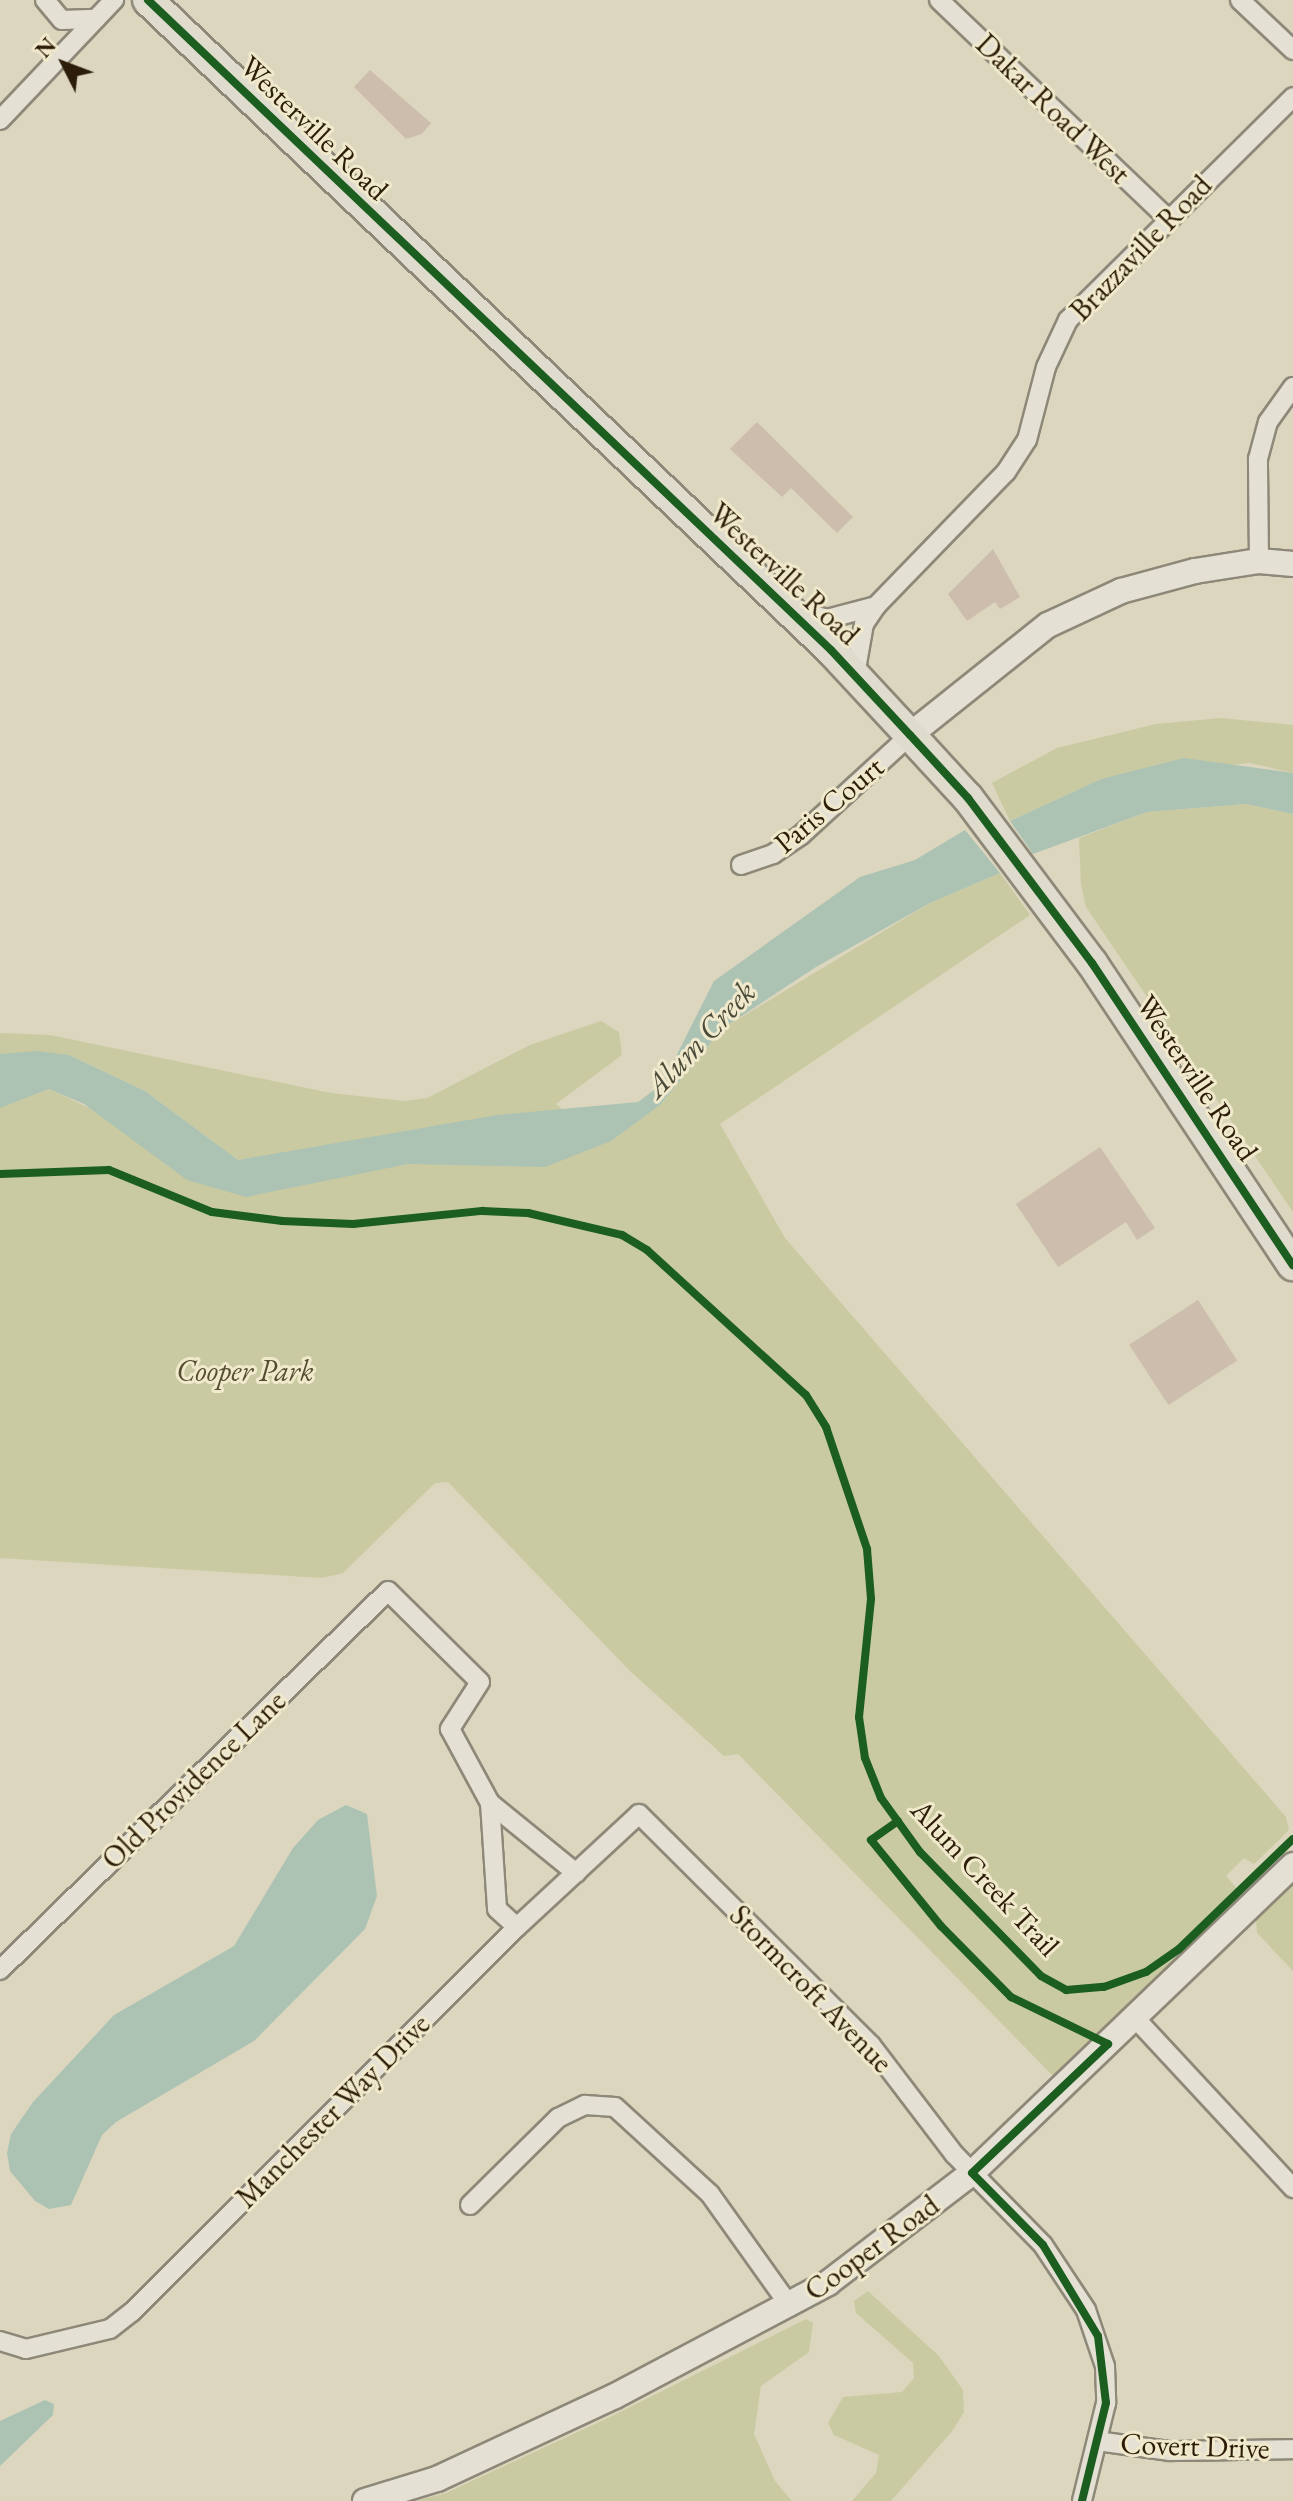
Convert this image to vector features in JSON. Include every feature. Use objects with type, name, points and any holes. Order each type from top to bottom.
[{"type":"main road","name":"Westerville Road","points":[[148,0],[855,675],[968,798],[1038,890],[1293,1265]]},
{"type":"street","points":[[45,0],[62,20],[96,19]]},
{"type":"street","points":[[0,120],[114,0]]},
{"type":"street","name":"Dakar Road West","points":[[939,0],[1167,218]]},
{"type":"street","points":[[1240,0],[1293,50]]},
{"type":"street","name":"Brazzaville Road","points":[[855,675],[864,624],[876,606],[1006,472],[1027,440],[1046,367],[1068,320],[1167,218],[1293,97]]},
{"type":"street","points":[[1259,561],[1258,459],[1268,422],[1293,387]]},
{"type":"street","points":[[910,735],[1048,625],[1121,591],[1259,561],[1293,564]]},
{"type":"street","points":[[783,607],[827,619],[876,606]]},
{"type":"street","name":"Paris Court","points":[[741,865],[773,854],[801,835],[910,735]]},
{"type":"street","name":"Old Providence Lane","points":[[0,1970],[388,1591],[480,1682],[450,1729],[490,1803]]},
{"type":"street","points":[[490,1803],[576,1873]]},
{"type":"street","points":[[490,1803],[497,1909],[517,1927]]},
{"type":"street","name":"Manchester Way Drive","points":[[0,2341],[26,2349],[110,2329],[132,2312],[517,1927],[639,1814]]},
{"type":"street","name":"Stormcroft Avenue","points":[[639,1814],[871,2045],[972,2173],[1043,2245],[1086,2310],[1105,2366],[1106,2403],[1082,2501]]},
{"type":"street","name":"Cooper Road","points":[[365,2501],[437,2479],[790,2306],[972,2173],[1136,2019],[1293,1865]]},
{"type":"street","points":[[1136,2019],[1293,2188]]},
{"type":"street","points":[[470,2205],[558,2118],[585,2105],[615,2107],[710,2194],[790,2306]]},
{"type":"street","name":"Covert Drive","points":[[1097,2441],[1170,2451],[1293,2449]]},
{"type":"green space","points":[[1221,718],[1293,725],[1293,773],[1250,763],[1101,779],[1010,821],[992,783],[1057,748],[1156,724]]},
{"type":"green space","points":[[1246,804],[1293,814],[1293,1212],[1086,907],[1081,885],[1079,838],[1147,812]]},
{"type":"green space","name":"Cooper Park","points":[[1000,873],[1030,915],[720,1124],[785,1238],[1286,1817],[1289,1830],[1254,1864],[1244,1858],[1226,1876],[1244,1897],[1055,2078],[738,1754],[724,1756],[629,1670],[448,1482],[435,1483],[343,1573],[322,1578],[0,1558],[0,1085],[34,1095],[49,1089],[222,1171],[527,1113],[238,1160],[145,1091],[69,1055],[0,1054],[0,1033],[50,1035],[331,1093],[404,1101],[427,1098],[530,1045],[601,1021],[619,1032],[622,1055],[556,1104],[601,1145],[660,1105],[722,1029],[930,903]]},
{"type":"green space","points":[[1293,1885],[1293,1971],[1257,1933],[1256,1920]]},
{"type":"green space","points":[[868,2291],[939,2356],[963,2390],[964,2412],[953,2430],[891,2501],[852,2501],[876,2473],[879,2455],[834,2435],[828,2423],[843,2397],[902,2392],[914,2378],[913,2363],[856,2313],[854,2301]]},
{"type":"green space","points":[[806,2319],[813,2323],[809,2352],[761,2386],[754,2434],[775,2481],[792,2501],[415,2501],[446,2493],[610,2417]]},
{"type":"water","points":[[1184,758],[1293,773],[1293,814],[1246,804],[1147,812],[1033,854],[1010,821],[1101,779]]},
{"type":"water","name":"Alum Creek","points":[[965,830],[1000,873],[930,903],[816,967],[722,1029],[660,1105],[611,1141],[545,1167],[408,1164],[246,1197],[187,1180],[84,1104],[49,1089],[0,1108],[0,1054],[37,1051],[69,1055],[145,1091],[238,1160],[497,1115],[638,1102],[662,1084],[714,981],[860,877],[915,860]]},
{"type":"water","points":[[346,1805],[367,1814],[377,1896],[365,1929],[254,2041],[116,2122],[102,2135],[71,2205],[49,2209],[35,2201],[10,2171],[7,2153],[11,2134],[33,2102],[114,2015],[234,1946],[293,1848],[318,1820]]},
{"type":"water","points":[[45,2400],[54,2404],[53,2415],[0,2466],[0,2421]]},
{"type":"building","points":[[370,70],[431,123],[422,134],[406,139],[354,87]]},
{"type":"building","points":[[757,422],[853,517],[837,533],[791,488],[782,497],[730,449]]},
{"type":"building","points":[[993,549],[1020,597],[1000,609],[995,602],[967,621],[948,594]]},
{"type":"building","points":[[1100,1147],[1155,1228],[1137,1240],[1126,1222],[1058,1267],[1016,1204]]},
{"type":"building","points":[[1198,1300],[1237,1360],[1168,1405],[1129,1345]]},
{"type":"cycle path","points":[[148,0],[831,650],[968,798],[1092,963],[1293,1265]]},
{"type":"cycle path","name":"Alum Creek Trail","points":[[0,1174],[109,1170],[212,1212],[282,1221],[353,1224],[482,1211],[528,1213],[622,1235],[647,1250],[806,1395],[826,1427],[867,1549],[871,1599],[859,1717],[865,1758],[881,1798],[920,1852],[1041,1976],[1066,1990],[1104,1987],[1146,1972],[1179,1949],[1293,1839]]},
{"type":"cycle path","name":"Alum Creek Trail","points":[[898,1821],[871,1840],[941,1926],[1011,1997],[1108,2044],[972,2173],[1043,2245],[1098,2336],[1106,2403],[1082,2501]]}]
